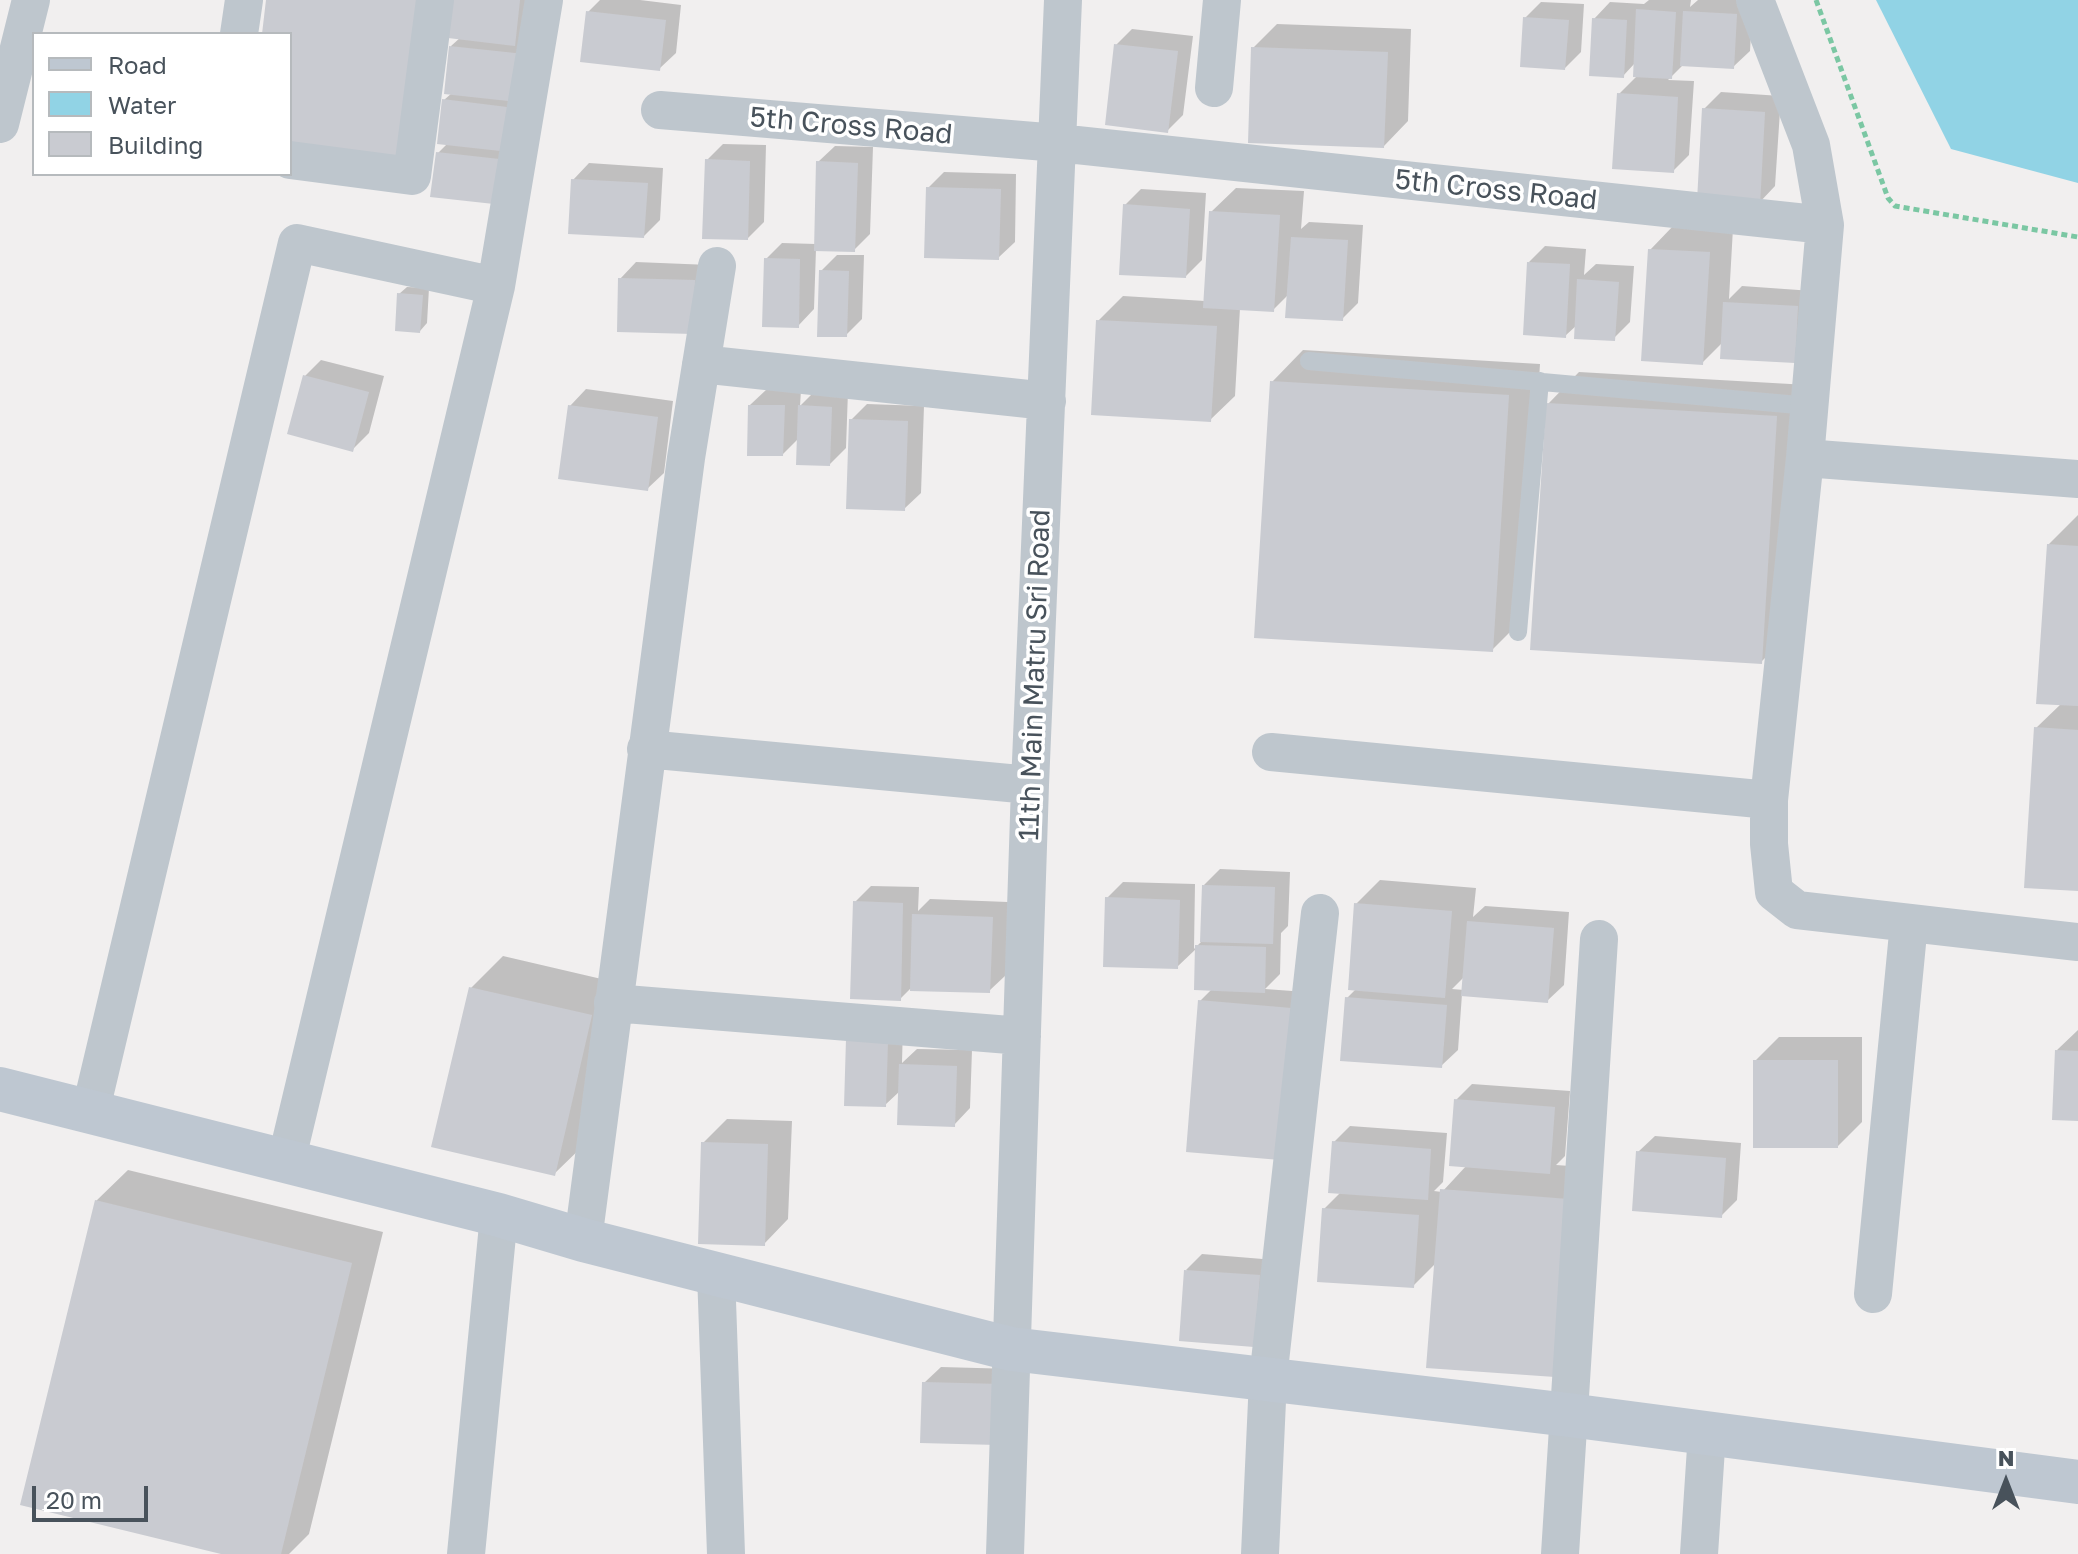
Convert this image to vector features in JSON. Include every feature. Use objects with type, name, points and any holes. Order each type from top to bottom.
[{"type":"street","points":[[0,124],[31,0]]},
{"type":"street","points":[[239,32],[244,0]]},
{"type":"street","points":[[292,160],[412,176],[435,0]]},
{"type":"street","points":[[286,1162],[496,286],[544,0]]},
{"type":"street","name":"11th Main Matru Sri Road","points":[[1005,1554],[1030,785],[1063,0]]},
{"type":"street","points":[[1214,88],[1222,0]]},
{"type":"street","points":[[1755,0],[1811,145],[1825,225],[1805,458],[1769,800],[1774,892],[1797,910],[2078,942]]},
{"type":"street","name":"5th Cross Road","points":[[660,110],[1058,143],[1825,225]]},
{"type":"street","points":[[90,1113],[297,243],[496,286]]},
{"type":"street","points":[[583,1240],[646,749],[717,266]]},
{"type":"street","points":[[701,364],[1047,401]]},
{"type":"street","points":[[1805,458],[2078,479]]},
{"type":"street","points":[[646,749],[1030,785]]},
{"type":"street","points":[[1271,752],[1769,800]]},
{"type":"street","points":[[1260,1554],[1268,1379],[1320,913]]},
{"type":"street","points":[[1873,1294],[1909,923]]},
{"type":"street","points":[[1560,1554],[1599,939]]},
{"type":"street","points":[[613,1003],[1022,1036]]},
{"type":"street","points":[[0,1089],[1011,1349],[1569,1415],[2078,1482]]},
{"type":"street","points":[[466,1554],[499,1215]]},
{"type":"street","points":[[716,1273],[726,1554]]},
{"type":"street","points":[[1699,1554],[1707,1433]]},
{"type":"lane","points":[[1309,361],[1809,406]]},
{"type":"lane","points":[[1518,632],[1540,381]]},
{"type":"path","points":[[1816,0],[1888,198],[1895,206],[2078,237]]},
{"type":"water","points":[[1876,0],[2078,0],[2078,183],[1951,149]]},
{"type":"building","points":[[266,0],[424,0],[404,161],[292,148],[292,32],[262,32]]},
{"type":"building","points":[[453,0],[520,0],[515,46],[448,38]]},
{"type":"building","points":[[1636,9],[1676,12],[1672,79],[1633,77]]},
{"type":"building","points":[[586,11],[666,20],[660,71],[580,62]]},
{"type":"building","points":[[1683,11],[1737,14],[1734,69],[1680,66]]},
{"type":"building","points":[[1523,17],[1569,20],[1565,70],[1520,67]]},
{"type":"building","points":[[1592,18],[1627,20],[1624,78],[1589,76]]},
{"type":"building","points":[[1114,44],[1178,51],[1168,133],[1105,125]]},
{"type":"building","points":[[449,46],[524,54],[518,102],[444,94]]},
{"type":"building","points":[[1251,47],[1388,52],[1384,148],[1248,143]]},
{"type":"building","points":[[1617,93],[1678,97],[1674,173],[1612,169]]},
{"type":"building","points":[[442,99],[515,108],[510,152],[437,144]]},
{"type":"building","points":[[1702,108],[1765,112],[1760,205],[1697,201]]},
{"type":"building","points":[[436,152],[508,160],[503,205],[430,197]]},
{"type":"building","points":[[705,159],[750,161],[748,240],[702,239]]},
{"type":"building","points":[[816,161],[858,163],[855,252],[814,251]]},
{"type":"building","points":[[571,179],[648,183],[644,238],[568,234]]},
{"type":"building","points":[[926,187],[1001,189],[999,260],[924,258]]},
{"type":"building","points":[[1123,204],[1190,209],[1186,278],[1119,275]]},
{"type":"building","points":[[1209,211],[1280,215],[1274,312],[1203,308]]},
{"type":"building","points":[[1291,237],[1348,240],[1343,321],[1285,318]]},
{"type":"building","points":[[1648,249],[1710,252],[1703,365],[1641,361]]},
{"type":"building","points":[[764,258],[800,259],[799,328],[762,327]]},
{"type":"building","points":[[1527,262],[1570,264],[1566,338],[1523,335]]},
{"type":"building","points":[[819,270],[849,271],[847,337],[817,337]]},
{"type":"building","points":[[618,278],[695,280],[693,334],[617,332]]},
{"type":"building","points":[[1577,279],[1619,282],[1615,341],[1574,339]]},
{"type":"building","points":[[397,293],[423,295],[420,333],[395,331]]},
{"type":"building","points":[[1723,302],[1798,306],[1795,363],[1720,359]]},
{"type":"building","points":[[1096,320],[1217,326],[1211,422],[1091,415]]},
{"type":"building","points":[[303,375],[369,392],[353,452],[287,434]]},
{"type":"building","points":[[1270,381],[1509,395],[1493,652],[1254,638]]},
{"type":"building","points":[[1546,403],[1777,416],[1762,664],[1530,650]]},
{"type":"building","points":[[568,405],[658,417],[648,491],[558,479]]},
{"type":"building","points":[[748,405],[785,405],[783,456],[747,456]]},
{"type":"building","points":[[798,405],[832,407],[830,466],[796,465]]},
{"type":"building","points":[[849,419],[908,421],[905,511],[846,509]]},
{"type":"building","points":[[2047,544],[2078,546],[2078,706],[2036,704]]},
{"type":"building","points":[[2034,727],[2078,730],[2078,891],[2024,888]]},
{"type":"building","points":[[1202,885],[1275,887],[1273,944],[1200,942]]},
{"type":"building","points":[[1105,897],[1180,900],[1178,969],[1103,967]]},
{"type":"building","points":[[853,901],[903,903],[901,1001],[850,999]]},
{"type":"building","points":[[1354,903],[1452,911],[1445,998],[1348,990]]},
{"type":"building","points":[[912,914],[993,917],[990,993],[910,991]]},
{"type":"building","points":[[1467,921],[1554,928],[1548,1003],[1461,996]]},
{"type":"building","points":[[1195,945],[1266,947],[1265,993],[1194,990]]},
{"type":"building","points":[[469,987],[592,1015],[555,1176],[431,1147]]},
{"type":"building","points":[[1345,997],[1447,1005],[1442,1068],[1340,1061]]},
{"type":"building","points":[[1198,1000],[1291,1008],[1280,1160],[1186,1152]]},
{"type":"building","points":[[846,1039],[888,1040],[886,1107],[844,1106]]},
{"type":"building","points":[[2055,1050],[2078,1051],[2078,1121],[2052,1120]]},
{"type":"building","points":[[1753,1060],[1838,1060],[1838,1148],[1753,1148]]},
{"type":"building","points":[[899,1064],[957,1066],[955,1127],[897,1125]]},
{"type":"building","points":[[1454,1099],[1555,1107],[1550,1174],[1449,1166]]},
{"type":"building","points":[[1332,1141],[1431,1149],[1428,1200],[1328,1193]]},
{"type":"building","points":[[701,1142],[768,1144],[765,1246],[698,1244]]},
{"type":"building","points":[[1636,1151],[1726,1158],[1722,1218],[1632,1211]]},
{"type":"building","points":[[1440,1189],[1568,1199],[1555,1377],[1426,1368]]},
{"type":"building","points":[[95,1200],[352,1263],[281,1554],[221,1554],[20,1505]]},
{"type":"building","points":[[1322,1208],[1419,1215],[1414,1288],[1317,1282]]},
{"type":"building","points":[[1184,1270],[1260,1275],[1254,1347],[1179,1341]]},
{"type":"building","points":[[922,1382],[999,1384],[997,1445],[920,1443]]}]
